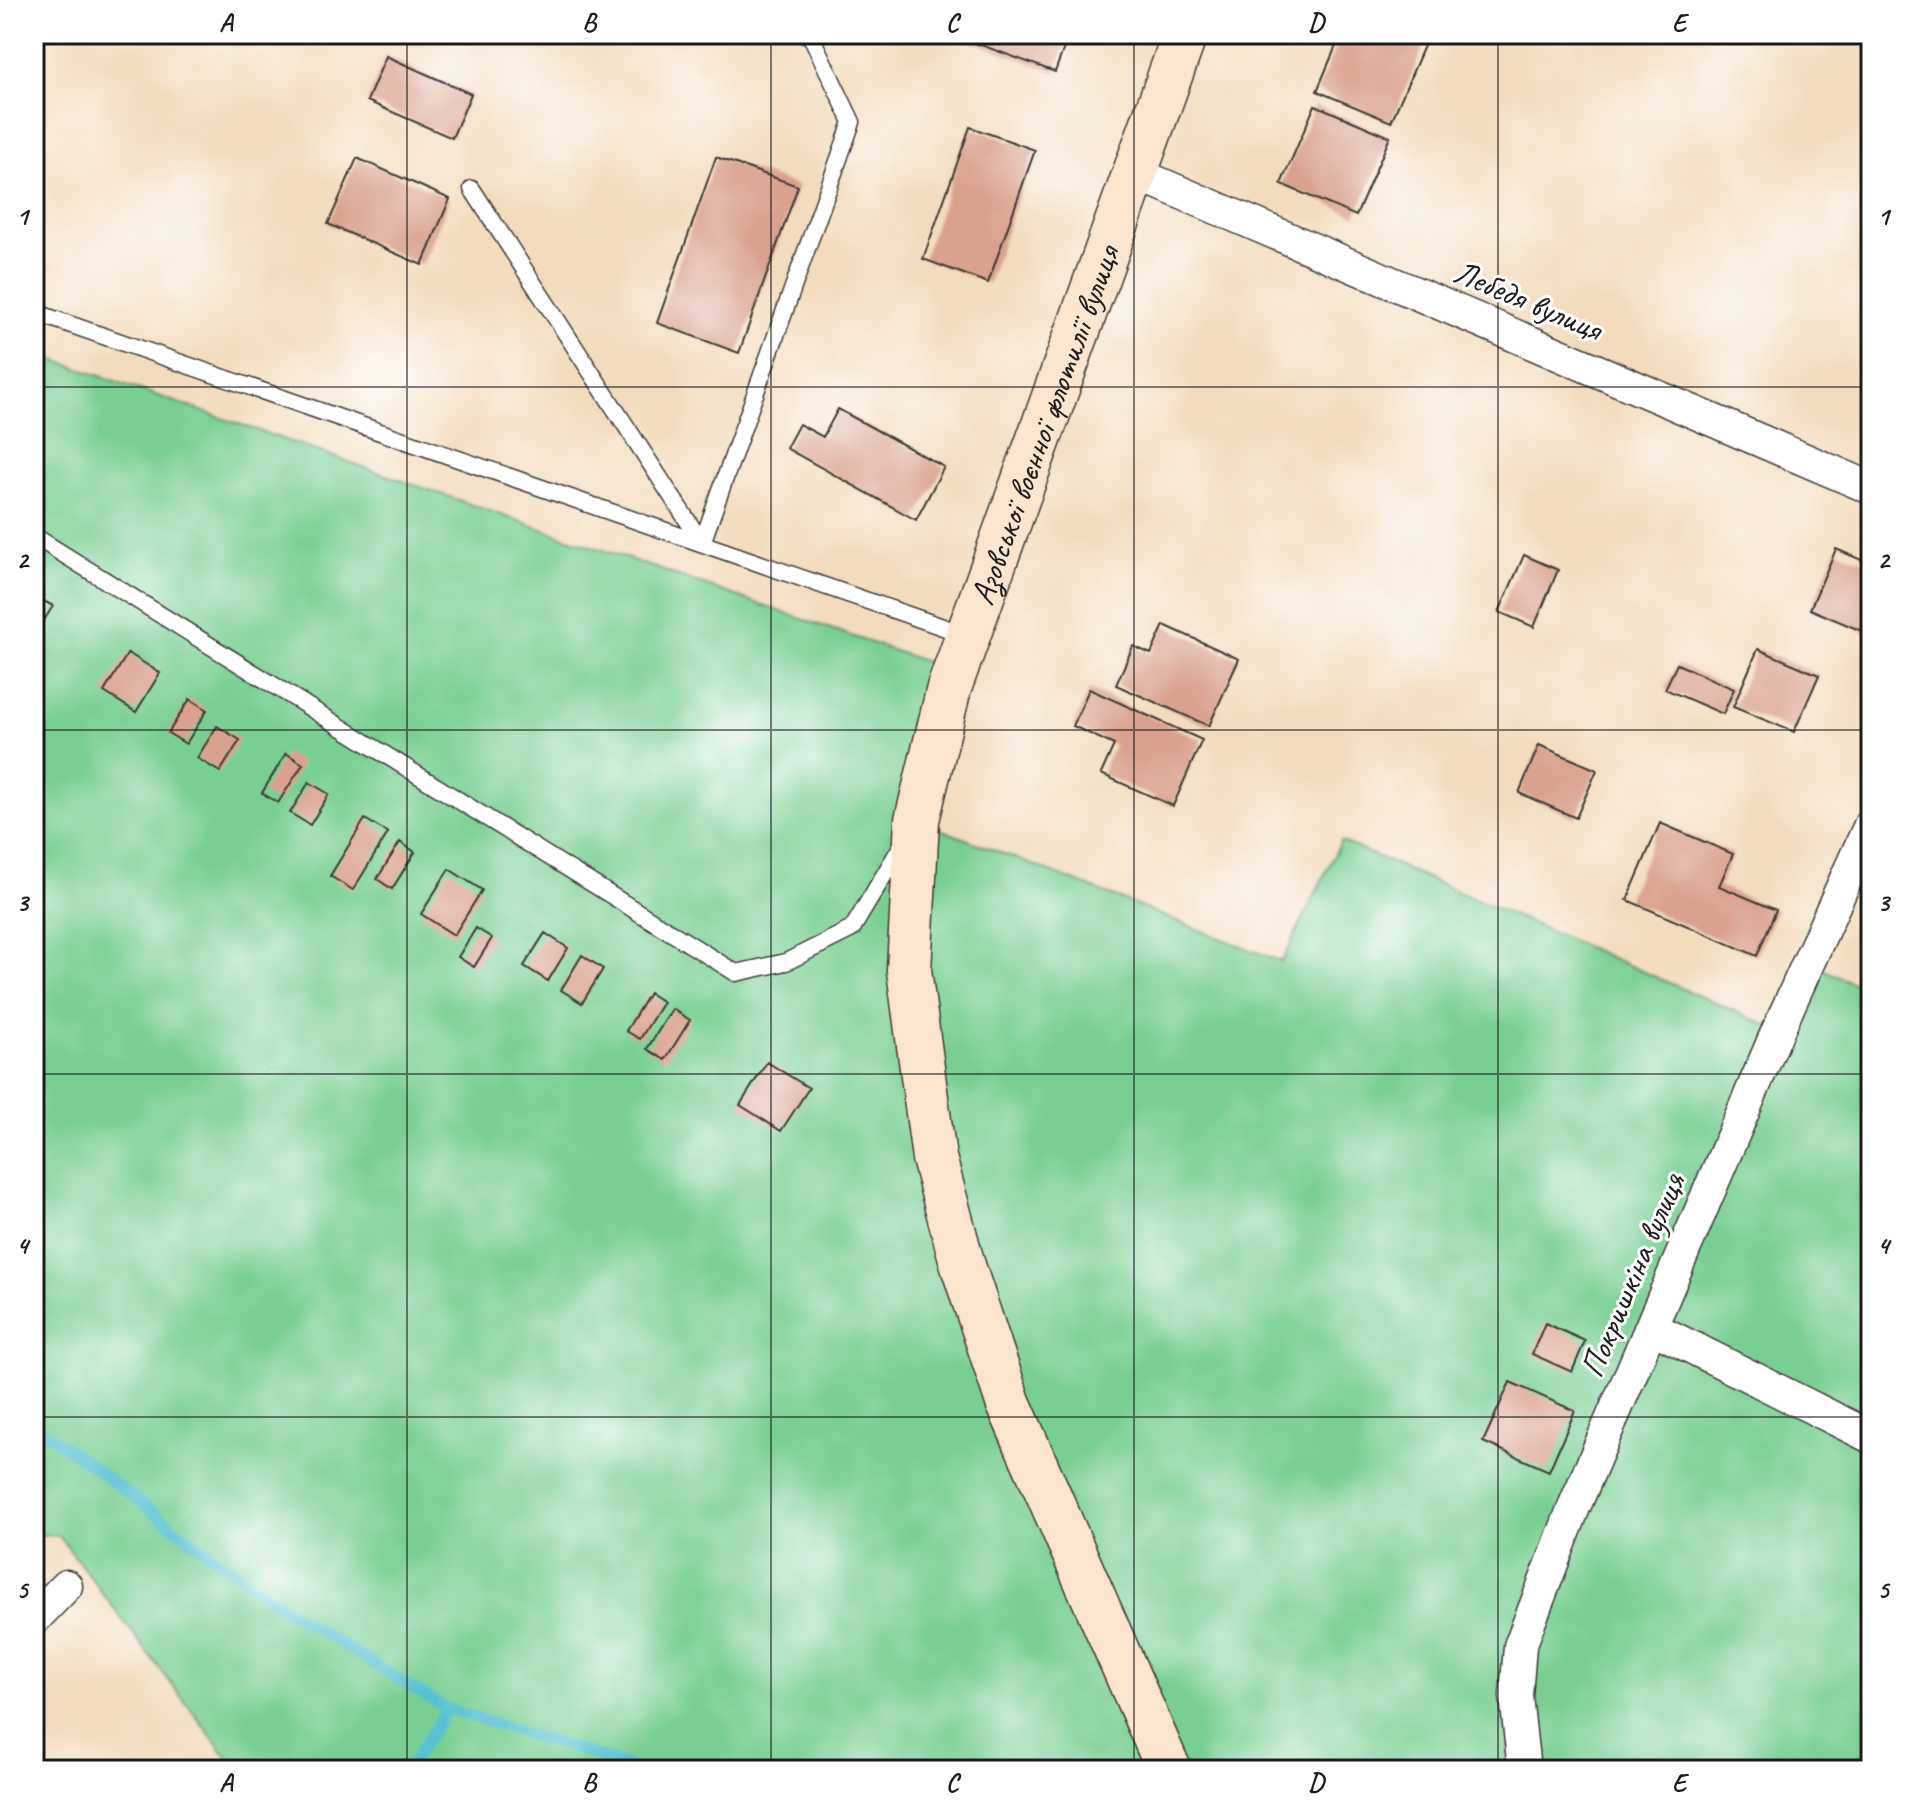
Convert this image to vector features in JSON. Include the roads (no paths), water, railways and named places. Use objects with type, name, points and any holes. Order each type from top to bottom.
[{"type":"street","name":"Азовської воєнної флотилії вулиця","points":[[1169,1770],[1008,1402],[963,1266],[934,1158],[909,970],[917,820],[949,688],[1145,177],[1185,34]]},
{"type":"street","name":"Лебедя вулиця","points":[[1145,177],[1871,488]]},
{"type":"street","name":"Покришкіна вулиця","points":[[1524,1770],[1516,1696],[1520,1646],[1574,1507],[1871,823]]},
{"type":"street","points":[[1651,1327],[1871,1437]]},
{"type":"street","points":[[34,1619],[66,1586]]},
{"type":"lane","points":[[702,543],[852,122],[811,36],[805,34]]},
{"type":"lane","points":[[472,189],[702,543]]},
{"type":"lane","points":[[34,312],[968,636]]},
{"type":"lane","points":[[34,536],[736,973],[786,962],[852,929],[917,820]]},
{"type":"waterway","points":[[34,1424],[289,1612],[447,1709],[642,1770]]},
{"type":"waterway","points":[[407,1770],[447,1709]]}]
